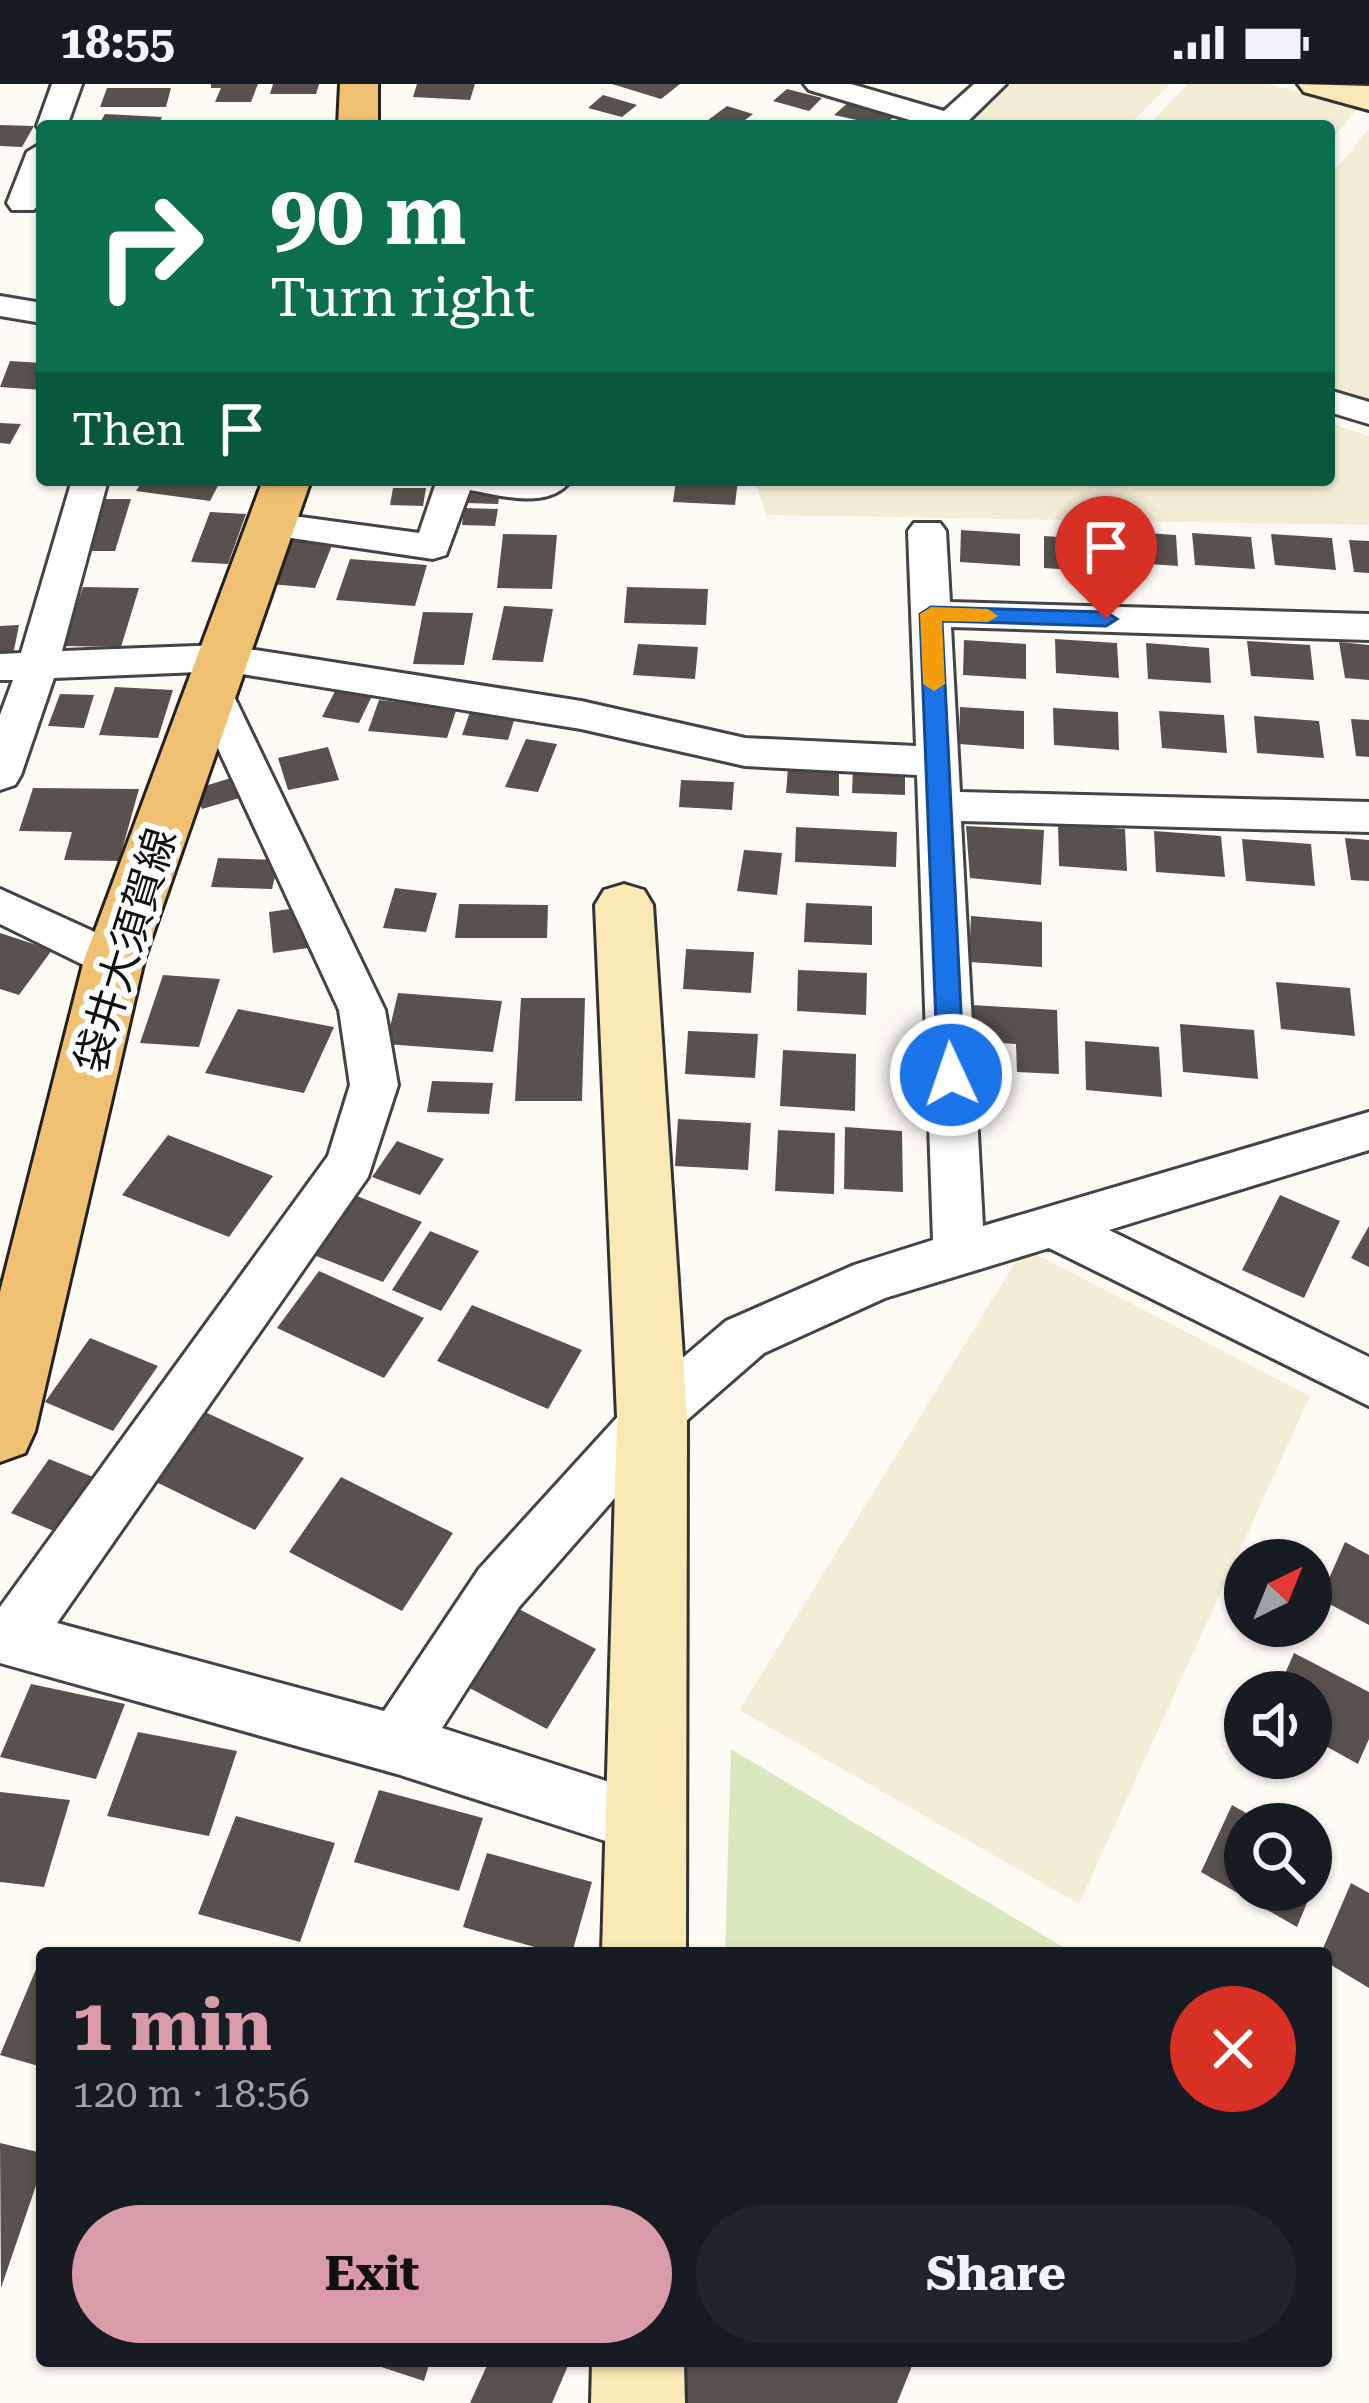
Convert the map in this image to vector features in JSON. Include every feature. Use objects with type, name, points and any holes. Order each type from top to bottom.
[{"type":"main road","points":[[358,120],[359,84]]},
{"type":"main road","name":"袋井大須賀線","points":[[0,1431],[113,960],[279,502]]},
{"type":"street","points":[[54,120],[67,84]]},
{"type":"street","points":[[819,84],[934,120]]},
{"type":"street","points":[[951,120],[991,84]]},
{"type":"street","points":[[1317,84],[1369,98]]},
{"type":"street","points":[[23,202],[36,168]]},
{"type":"street","points":[[1335,402],[1369,413]]},
{"type":"street","points":[[0,776],[19,666],[88,486]]},
{"type":"street","points":[[279,502],[433,547],[453,486]]},
{"type":"street","points":[[927,531],[958,1254]]},
{"type":"street","points":[[931,614],[1369,627]]},
{"type":"street","points":[[19,666],[217,674],[581,715],[745,752],[939,784],[1369,817]]},
{"type":"street","points":[[217,674],[362,1010],[374,1085],[350,1163],[6,1637],[398,1744],[646,1822]]},
{"type":"street","points":[[0,905],[113,960]]},
{"type":"street","points":[[624,905],[652,1418],[644,1947]]},
{"type":"street","points":[[398,1744],[499,1588],[652,1418],[745,1336],[872,1280],[1369,1131]]},
{"type":"street","points":[[1053,1226],[1369,1382]]},
{"type":"street","points":[[638,2367],[638,2403]]},
{"type":"shaded area","points":[[1012,84],[1170,84],[1134,120],[973,120]]},
{"type":"shaded area","points":[[1188,84],[1269,84],[1358,108],[1335,135],[1335,120],[1153,120]]},
{"type":"shaded area","points":[[1369,129],[1369,400],[1335,390],[1335,170]]},
{"type":"shaded area","points":[[1335,425],[1369,436],[1369,525],[766,515],[757,486],[1335,486]]},
{"type":"shaded area","points":[[1024,1248],[1310,1396],[1245,1539],[1224,1539],[1224,1585],[1079,1904],[739,1710]]},
{"type":"green space","points":[[731,1749],[1063,1947],[725,1947]]},
{"type":"building","points":[[211,84],[258,84],[251,102],[215,102],[221,88],[211,88]]},
{"type":"building","points":[[273,84],[319,84],[316,94],[270,94]]},
{"type":"building","points":[[417,84],[475,84],[470,100],[413,97]]},
{"type":"building","points":[[612,84],[680,84],[661,99]]},
{"type":"building","points":[[107,88],[171,88],[166,107],[100,107]]},
{"type":"building","points":[[787,89],[822,98],[809,111],[773,101]]},
{"type":"building","points":[[603,95],[637,105],[622,117],[588,108]]},
{"type":"building","points":[[851,100],[898,113],[890,120],[834,115]]},
{"type":"building","points":[[727,106],[753,114],[745,120],[708,120]]},
{"type":"building","points":[[105,114],[162,117],[161,120],[102,120]]},
{"type":"building","points":[[0,125],[34,126],[22,147],[0,146]]},
{"type":"building","points":[[10,361],[36,363],[36,390],[0,387]]},
{"type":"building","points":[[0,423],[21,424],[10,444],[0,443]]},
{"type":"building","points":[[139,486],[218,486],[210,501],[136,491]]},
{"type":"building","points":[[468,486],[501,487],[498,504],[465,503]]},
{"type":"building","points":[[675,486],[737,486],[735,505],[673,502]]},
{"type":"building","points":[[393,488],[426,488],[423,506],[390,505]]},
{"type":"building","points":[[102,499],[131,499],[115,551],[86,551]]},
{"type":"building","points":[[464,508],[498,509],[495,526],[462,525]]},
{"type":"building","points":[[210,512],[246,514],[228,564],[191,562]]},
{"type":"building","points":[[961,530],[1020,534],[1020,566],[960,562]]},
{"type":"building","points":[[1117,531],[1176,535],[1178,566],[1119,562]]},
{"type":"building","points":[[1192,533],[1251,537],[1255,569],[1195,565]]},
{"type":"building","points":[[503,534],[557,535],[552,589],[497,588]]},
{"type":"building","points":[[1271,534],[1332,538],[1336,570],[1275,565]]},
{"type":"building","points":[[1044,536],[1103,540],[1104,572],[1044,568]]},
{"type":"building","points":[[290,540],[333,543],[315,588],[271,584]]},
{"type":"building","points":[[1349,540],[1369,541],[1369,573],[1354,572]]},
{"type":"building","points":[[350,559],[427,565],[415,606],[336,600]]},
{"type":"building","points":[[83,587],[139,588],[121,647],[63,646]]},
{"type":"building","points":[[627,587],[708,589],[706,625],[624,623]]},
{"type":"building","points":[[504,606],[553,609],[543,662],[492,660]]},
{"type":"building","points":[[423,612],[473,613],[464,665],[413,664]]},
{"type":"building","points":[[19,625],[13,655],[0,655],[0,626]]},
{"type":"building","points":[[1055,639],[1117,643],[1119,678],[1056,673]]},
{"type":"building","points":[[964,640],[1026,644],[1026,679],[963,675]]},
{"type":"building","points":[[1247,641],[1310,645],[1314,680],[1251,676]]},
{"type":"building","points":[[1339,642],[1369,645],[1369,680],[1345,678]]},
{"type":"building","points":[[1146,643],[1209,648],[1211,683],[1148,679]]},
{"type":"building","points":[[638,644],[698,647],[695,679],[633,675]]},
{"type":"building","points":[[115,687],[173,690],[158,738],[99,735]]},
{"type":"building","points":[[335,691],[372,696],[359,723],[322,717]]},
{"type":"building","points":[[60,694],[94,695],[84,728],[48,726]]},
{"type":"building","points":[[379,700],[457,708],[447,738],[368,731]]},
{"type":"building","points":[[960,707],[1024,711],[1024,749],[959,744]]},
{"type":"building","points":[[1053,708],[1118,712],[1119,750],[1054,745]]},
{"type":"building","points":[[471,709],[516,714],[508,740],[462,735]]},
{"type":"building","points":[[1159,711],[1224,715],[1227,753],[1162,748]]},
{"type":"building","points":[[1254,716],[1319,721],[1324,758],[1257,753]]},
{"type":"building","points":[[1351,719],[1369,720],[1369,757],[1356,756]]},
{"type":"building","points":[[526,739],[557,744],[538,792],[505,787]]},
{"type":"building","points":[[328,747],[339,780],[288,790],[278,758]]},
{"type":"building","points":[[853,766],[905,768],[905,795],[852,793]]},
{"type":"building","points":[[788,767],[839,769],[839,796],[786,793]]},
{"type":"building","points":[[234,777],[243,797],[202,809],[192,790]]},
{"type":"building","points":[[681,780],[734,782],[732,810],[679,807]]},
{"type":"building","points":[[33,788],[139,789],[119,861],[64,860],[72,832],[19,831]]},
{"type":"building","points":[[1058,824],[1125,829],[1127,871],[1059,866]]},
{"type":"building","points":[[966,826],[1044,830],[1041,885],[970,878]]},
{"type":"building","points":[[796,827],[897,832],[896,867],[795,862]]},
{"type":"building","points":[[1154,831],[1221,836],[1225,877],[1156,872]]},
{"type":"building","points":[[1345,838],[1369,840],[1369,881],[1351,880]]},
{"type":"building","points":[[1242,839],[1311,844],[1315,886],[1246,881]]},
{"type":"building","points":[[744,850],[782,853],[777,895],[737,891]]},
{"type":"building","points":[[218,858],[279,860],[272,889],[211,887]]},
{"type":"building","points":[[395,888],[437,893],[426,932],[383,928]]},
{"type":"building","points":[[806,903],[872,906],[872,945],[804,942]]},
{"type":"building","points":[[459,904],[548,905],[547,938],[455,938]]},
{"type":"building","points":[[303,907],[308,948],[273,953],[269,912]]},
{"type":"building","points":[[971,916],[1042,922],[1042,967],[969,962]]},
{"type":"building","points":[[0,933],[52,950],[19,995],[0,989]]},
{"type":"building","points":[[686,949],[754,952],[751,993],[683,989]]},
{"type":"building","points":[[798,970],[867,973],[866,1015],[797,1011]]},
{"type":"building","points":[[163,975],[220,979],[199,1047],[140,1043]]},
{"type":"building","points":[[1276,982],[1350,988],[1355,1036],[1281,1029]]},
{"type":"building","points":[[398,993],[502,1001],[493,1052],[386,1044]]},
{"type":"building","points":[[521,998],[585,998],[582,1101],[515,1101]]},
{"type":"building","points":[[971,1005],[1057,1010],[1059,1074],[1017,1072],[1016,1044],[972,1041]]},
{"type":"building","points":[[238,1009],[334,1027],[304,1093],[205,1073]]},
{"type":"building","points":[[1180,1024],[1254,1030],[1258,1079],[1183,1072]]},
{"type":"building","points":[[688,1031],[758,1034],[755,1078],[685,1074]]},
{"type":"building","points":[[1085,1041],[1159,1047],[1162,1097],[1086,1090]]},
{"type":"building","points":[[783,1050],[856,1054],[855,1111],[780,1106]]},
{"type":"building","points":[[432,1081],[493,1083],[489,1114],[427,1112]]},
{"type":"building","points":[[678,1119],[751,1123],[748,1170],[675,1166]]},
{"type":"building","points":[[845,1127],[902,1131],[903,1192],[844,1189]]},
{"type":"building","points":[[778,1130],[835,1133],[834,1194],[775,1191]]},
{"type":"building","points":[[168,1135],[273,1176],[229,1237],[122,1195]]},
{"type":"building","points":[[397,1141],[444,1159],[420,1195],[372,1177]]},
{"type":"building","points":[[352,1194],[422,1222],[383,1282],[311,1254]]},
{"type":"building","points":[[1280,1195],[1340,1221],[1304,1298],[1242,1270]]},
{"type":"building","points":[[1369,1226],[1369,1267],[1351,1258]]},
{"type":"building","points":[[430,1231],[479,1251],[441,1311],[392,1290]]},
{"type":"building","points":[[319,1271],[424,1318],[384,1378],[277,1328]]},
{"type":"building","points":[[472,1305],[582,1350],[548,1409],[437,1361]]},
{"type":"building","points":[[90,1338],[158,1366],[113,1431],[45,1402]]},
{"type":"building","points":[[205,1412],[304,1458],[255,1530],[154,1481]]},
{"type":"building","points":[[49,1459],[98,1479],[61,1534],[11,1513]]},
{"type":"building","points":[[341,1477],[453,1533],[402,1611],[289,1552]]},
{"type":"building","points":[[1345,1542],[1369,1555],[1369,1625],[1332,1605],[1332,1572]]},
{"type":"building","points":[[513,1606],[596,1649],[547,1729],[464,1685]]},
{"type":"building","points":[[1294,1653],[1329,1671],[1286,1671]]},
{"type":"building","points":[[1332,1673],[1369,1692],[1369,1739],[1358,1764],[1332,1750]]},
{"type":"building","points":[[31,1684],[125,1704],[96,1779],[0,1757]]},
{"type":"building","points":[[138,1732],[237,1751],[209,1836],[107,1816]]},
{"type":"building","points":[[379,1790],[483,1818],[459,1891],[354,1862]]},
{"type":"building","points":[[0,1792],[70,1800],[44,1887],[0,1882]]},
{"type":"building","points":[[236,1816],[335,1843],[300,1942],[198,1914]]},
{"type":"building","points":[[1224,1822],[1224,1885],[1201,1872]]},
{"type":"building","points":[[487,1853],[592,1882],[574,1947],[535,1947],[463,1927]]},
{"type":"building","points":[[1351,1883],[1369,1893],[1369,1988],[1332,1966],[1332,1947],[1324,1947]]},
{"type":"building","points":[[1269,1911],[1304,1911],[1297,1927]]},
{"type":"building","points":[[36,1969],[36,2065],[0,2055]]},
{"type":"building","points":[[0,2143],[36,2152],[36,2186],[1,2288]]},
{"type":"building","points":[[381,2367],[428,2367],[424,2381]]},
{"type":"building","points":[[486,2367],[567,2367],[552,2403],[470,2403]]},
{"type":"building","points":[[672,2367],[912,2367],[897,2403],[682,2403]]},
{"type":"slow traffic","points":[[934,684],[931,614],[988,616]]},
{"type":"route","points":[[951,1075],[931,614],[1106,619]]}]
